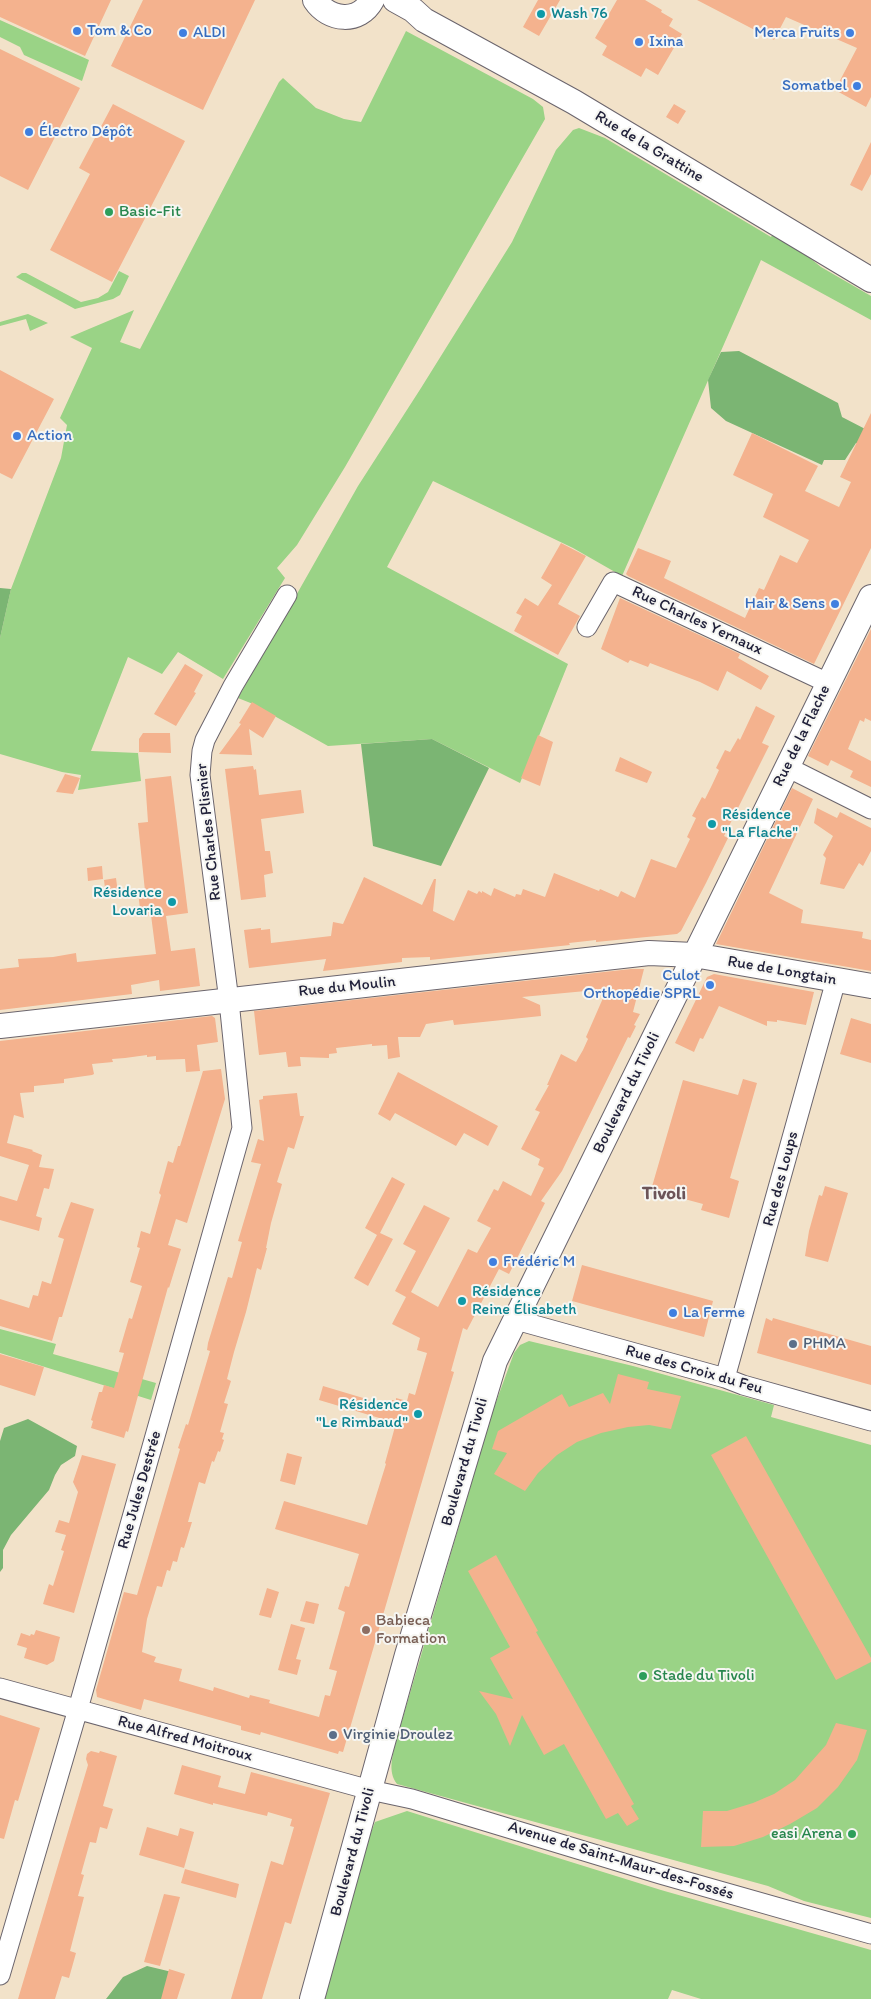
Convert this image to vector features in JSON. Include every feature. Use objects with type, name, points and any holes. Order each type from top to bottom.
[{"type":"street","points":[[315,0],[322,9],[340,18],[348,17],[368,6]]},
{"type":"street","name":"Rue de la Grattine","points":[[395,0],[413,10],[424,20],[574,102],[871,280]]},
{"type":"street","name":"Rue de la Grattine","points":[[368,6],[408,19],[424,20]]},
{"type":"street","name":"Rue Charles Yernaux","points":[[587,627],[613,582],[828,683]]},
{"type":"street","name":"Rue Charles Plisnier","points":[[229,1001],[200,775],[202,751],[205,740],[233,686],[287,595]]},
{"type":"street","name":"Rue de la Flache","points":[[694,955],[871,596]]},
{"type":"street","points":[[786,768],[871,809]]},
{"type":"street","name":"Rue du Moulin","points":[[0,1026],[649,953],[694,955]]},
{"type":"street","name":"Rue de Longtain","points":[[694,955],[871,986]]},
{"type":"street","name":"Boulevard du Tivoli","points":[[312,1999],[407,1655],[495,1361],[694,955]]},
{"type":"street","name":"Rue des Loups","points":[[725,1378],[836,980]]},
{"type":"street","name":"Rue Jules Destrée","points":[[0,1975],[78,1709],[242,1128],[229,1001]]},
{"type":"street","name":"Rue des Croix du Feu","points":[[516,1320],[871,1421]]},
{"type":"street","name":"Rue Alfred Moitroux","points":[[0,1688],[370,1790]]},
{"type":"street","name":"Avenue de Saint-Maur-des-Fossés","points":[[370,1790],[412,1799],[660,1874],[871,1934]]},
{"type":"green space","points":[[0,20],[89,60],[82,81],[24,55],[20,47],[0,37]]},
{"type":"green space","points":[[406,31],[533,99],[543,107],[545,119],[345,467],[297,545],[277,568],[285,578],[223,679],[178,652],[162,674],[128,657],[91,751],[138,753],[141,781],[78,790],[81,775],[62,772],[0,754],[0,638],[11,589],[61,458],[67,425],[60,418],[92,348],[70,337],[134,310],[120,342],[140,349],[279,82],[283,78],[316,108],[344,119],[361,122]]},
{"type":"green space","points":[[579,128],[605,138],[771,237],[774,232],[785,238],[821,267],[871,296],[871,320],[761,260],[622,576],[573,548],[433,481],[387,567],[568,664],[520,783],[432,739],[328,746],[253,704],[238,698],[358,486],[512,242],[556,150],[573,130]]},
{"type":"green space","points":[[119,271],[129,276],[120,295],[113,299],[75,309],[16,277],[26,273],[81,302],[98,298],[108,292]]},
{"type":"green space","points":[[28,314],[48,323],[30,331],[26,319],[0,326],[0,322]]},
{"type":"green space","points":[[739,351],[838,403],[842,417],[871,432],[862,445],[856,443],[845,460],[824,460],[822,465],[726,421],[711,408],[708,380],[721,352]]},
{"type":"green space","points":[[0,588],[11,589],[0,638]]},
{"type":"green space","points":[[432,739],[489,768],[441,866],[373,846],[361,744]]},
{"type":"green space","points":[[0,1329],[56,1344],[53,1354],[156,1383],[151,1400],[0,1353]]},
{"type":"green space","name":"Stade du Tivoli","points":[[529,1341],[633,1366],[774,1405],[771,1417],[871,1445],[871,1918],[804,1901],[768,1886],[397,1784],[394,1779],[391,1768],[396,1741],[492,1413],[514,1353],[520,1345]]},
{"type":"green space","points":[[28,1419],[77,1446],[75,1456],[61,1465],[49,1490],[11,1535],[3,1550],[3,1568],[0,1572],[0,1441],[4,1428]]},
{"type":"green space","points":[[407,1811],[661,1890],[871,1950],[871,1999],[701,1999],[672,1990],[668,1999],[312,1999],[329,1941],[375,1822]]},
{"type":"green space","points":[[147,1966],[172,1972],[165,1999],[106,1999],[123,1977]]},
{"type":"building","points":[[0,0],[111,0],[85,56],[0,17]]},
{"type":"building","name":"ALDI","points":[[143,0],[255,0],[203,110],[111,66]]},
{"type":"building","name":"Wash 76","points":[[538,0],[560,0],[539,36],[523,27]]},
{"type":"building","name":"Ixina","points":[[617,0],[645,0],[673,19],[669,26],[682,34],[658,75],[646,68],[641,77],[602,55],[607,46],[595,38]]},
{"type":"building","points":[[697,0],[871,0],[871,97],[866,107],[835,90],[857,48],[786,17],[774,40]]},
{"type":"building","name":"Électro Dépôt","points":[[0,49],[80,88],[28,190],[0,176]]},
{"type":"building","name":"Basic-Fit","points":[[113,104],[185,141],[112,282],[50,250],[90,174],[79,168]]},
{"type":"building","points":[[674,104],[686,111],[678,124],[666,117]]},
{"type":"building","points":[[871,142],[871,174],[862,191],[850,185]]},
{"type":"building","name":"Action","points":[[0,370],[54,399],[12,479],[0,473]]},
{"type":"building","points":[[871,413],[871,548],[814,664],[626,574],[638,548],[671,561],[664,578],[745,618],[759,588],[764,590],[780,555],[797,563],[809,540],[763,517],[773,494],[733,475],[752,433],[818,466],[805,491],[839,507],[851,482],[840,477]]},
{"type":"building","points":[[561,543],[586,556],[558,604],[580,616],[558,655],[514,631],[522,616],[516,613],[525,598],[538,606],[552,585],[541,578]]},
{"type":"building","points":[[620,598],[740,654],[738,658],[769,676],[761,690],[727,671],[718,691],[650,663],[648,667],[630,660],[628,663],[601,649]]},
{"type":"building","points":[[871,629],[871,721],[865,718],[864,722],[860,720],[848,749],[871,761],[871,787],[850,777],[853,771],[831,760],[828,766],[808,756]]},
{"type":"building","points":[[185,664],[203,675],[194,692],[196,693],[176,726],[154,714]]},
{"type":"building","points":[[252,702],[276,716],[263,738],[249,729],[252,755],[219,754],[241,724],[239,723]]},
{"type":"building","points":[[756,706],[775,716],[762,743],[769,746],[724,836],[728,838],[706,883],[681,931],[677,934],[596,942],[596,940],[569,943],[570,945],[430,960],[430,957],[402,958],[402,962],[323,971],[326,959],[249,968],[244,930],[270,929],[271,943],[331,936],[333,922],[343,924],[364,877],[422,905],[434,879],[436,879],[433,911],[454,921],[468,890],[477,894],[479,891],[482,893],[482,891],[491,896],[494,888],[515,897],[516,894],[521,895],[523,889],[545,897],[554,873],[618,897],[621,891],[635,898],[651,859],[676,868],[690,839],[687,837],[696,818],[692,816],[702,797],[705,799],[712,785],[719,770],[716,768],[725,750],[730,752],[738,738],[740,740]]},
{"type":"building","points":[[143,733],[170,733],[171,753],[139,752],[139,739]]},
{"type":"building","points":[[538,735],[553,742],[540,786],[521,778]]},
{"type":"building","points":[[620,757],[652,772],[647,783],[615,771]]},
{"type":"building","points":[[253,766],[254,770],[256,769],[259,795],[301,790],[304,813],[261,819],[265,851],[270,851],[273,873],[264,875],[266,897],[241,900],[225,769]]},
{"type":"building","points":[[65,774],[80,778],[73,794],[56,792]]},
{"type":"building","points":[[171,776],[188,913],[166,916],[171,951],[195,948],[200,986],[160,991],[159,980],[131,985],[132,994],[0,1010],[0,969],[19,967],[18,959],[53,957],[76,953],[77,962],[156,954],[151,915],[141,917],[138,892],[145,891],[138,823],[148,822],[145,779]]},
{"type":"building","points":[[792,788],[813,799],[769,893],[803,910],[801,923],[863,932],[862,938],[871,940],[871,971],[716,944]]},
{"type":"building","points":[[817,808],[837,818],[840,812],[871,828],[871,851],[863,866],[859,863],[844,889],[820,884],[826,858],[823,855],[833,836],[814,823]]},
{"type":"building","points":[[102,866],[103,879],[88,881],[87,868]]},
{"type":"building","points":[[116,878],[118,893],[106,896],[104,880]]},
{"type":"building","points":[[644,969],[633,1012],[640,1014],[634,1025],[636,1026],[630,1038],[628,1037],[562,1171],[541,1201],[545,1203],[509,1274],[499,1269],[467,1330],[463,1328],[451,1371],[454,1372],[343,1752],[339,1751],[338,1754],[261,1732],[260,1735],[241,1730],[241,1726],[144,1699],[141,1710],[97,1697],[96,1690],[124,1592],[137,1595],[180,1449],[178,1448],[186,1424],[188,1425],[210,1351],[207,1350],[208,1343],[228,1277],[232,1278],[242,1242],[238,1241],[261,1164],[251,1162],[258,1139],[264,1141],[259,1100],[263,1099],[263,1096],[297,1093],[300,1116],[304,1116],[294,1149],[288,1147],[277,1182],[282,1184],[271,1223],[267,1248],[261,1270],[257,1268],[227,1379],[231,1381],[224,1403],[228,1404],[220,1432],[224,1433],[222,1439],[224,1440],[220,1452],[218,1451],[214,1462],[212,1461],[205,1484],[199,1482],[188,1522],[192,1522],[184,1548],[181,1547],[177,1562],[173,1561],[170,1571],[167,1570],[162,1587],[157,1586],[147,1619],[142,1652],[156,1657],[154,1662],[182,1669],[179,1681],[213,1691],[214,1687],[249,1698],[250,1695],[270,1700],[269,1703],[319,1717],[325,1695],[330,1696],[337,1671],[329,1669],[345,1612],[338,1609],[345,1586],[349,1587],[359,1554],[275,1529],[284,1501],[367,1525],[386,1464],[396,1423],[319,1400],[323,1386],[390,1406],[392,1400],[396,1401],[396,1398],[407,1401],[409,1393],[415,1395],[427,1353],[417,1350],[420,1338],[392,1324],[406,1297],[395,1291],[416,1251],[403,1244],[424,1205],[450,1218],[411,1292],[438,1307],[468,1249],[477,1253],[491,1228],[477,1221],[494,1189],[498,1191],[503,1181],[531,1196],[544,1168],[538,1165],[540,1159],[521,1149],[540,1112],[535,1110],[549,1085],[547,1085],[561,1054],[576,1062],[588,1039],[586,1037],[607,989],[522,997],[540,1005],[541,1016],[454,1025],[453,1020],[426,1024],[420,1037],[398,1037],[400,1057],[388,1059],[387,1045],[372,1046],[372,1044],[336,1048],[337,1053],[329,1054],[329,1058],[300,1057],[301,1066],[288,1067],[286,1052],[259,1055],[254,1011]]},
{"type":"building","points":[[714,974],[814,992],[806,1025],[777,1020],[777,1022],[767,1021],[767,1026],[719,1006],[703,1039],[700,1038],[694,1052],[675,1043],[707,977]]},
{"type":"building","points":[[212,1016],[215,1018],[218,1042],[197,1045],[200,1071],[186,1072],[185,1059],[156,1060],[156,1056],[147,1057],[147,1055],[112,1059],[113,1062],[92,1064],[94,1074],[92,1075],[64,1079],[64,1083],[34,1086],[34,1092],[20,1093],[24,1118],[14,1115],[7,1143],[33,1150],[42,1155],[39,1167],[54,1169],[49,1189],[44,1188],[36,1216],[42,1218],[39,1231],[0,1220],[0,1196],[17,1201],[29,1165],[0,1156],[0,1041]]},
{"type":"building","points":[[851,1018],[871,1024],[871,1063],[840,1054]]},
{"type":"building","points":[[221,1069],[225,1099],[187,1223],[176,1219],[168,1245],[181,1249],[168,1287],[128,1432],[126,1431],[124,1438],[91,1428],[93,1421],[91,1420],[99,1392],[102,1392],[104,1385],[114,1388],[124,1353],[119,1352],[129,1318],[132,1319],[142,1286],[130,1282],[140,1248],[137,1247],[141,1231],[150,1234],[168,1161],[173,1163],[178,1146],[180,1146],[203,1071]]},
{"type":"building","points":[[398,1072],[498,1126],[488,1146],[464,1133],[456,1146],[395,1113],[390,1121],[378,1114]]},
{"type":"building","points":[[743,1079],[757,1083],[730,1178],[739,1181],[729,1218],[701,1210],[703,1204],[651,1190],[683,1080],[738,1095]]},
{"type":"building","points":[[392,1177],[405,1184],[380,1233],[393,1239],[368,1286],[354,1278],[377,1235],[365,1228]]},
{"type":"building","points":[[825,1186],[848,1193],[828,1262],[805,1256],[809,1231],[819,1195],[822,1196]]},
{"type":"building","points":[[71,1202],[94,1209],[62,1317],[59,1317],[52,1341],[0,1326],[0,1299],[29,1308],[33,1295],[38,1296],[42,1281],[51,1284],[64,1239],[58,1237]]},
{"type":"building","points":[[582,1265],[713,1301],[704,1337],[572,1301]]},
{"type":"building","points":[[766,1318],[772,1321],[773,1318],[871,1346],[871,1385],[757,1353]]},
{"type":"building","points":[[0,1354],[44,1367],[35,1396],[0,1385]]},
{"type":"building","points":[[618,1374],[649,1382],[647,1389],[681,1396],[671,1429],[649,1425],[628,1427],[601,1433],[577,1442],[557,1455],[538,1473],[525,1491],[494,1474],[507,1453],[492,1449],[498,1431],[562,1394],[569,1407],[603,1393],[610,1404]]},
{"type":"building","points":[[746,1436],[871,1658],[871,1662],[836,1680],[711,1455]]},
{"type":"building","points":[[287,1453],[302,1457],[295,1485],[280,1481]]},
{"type":"building","points":[[82,1455],[116,1464],[74,1613],[43,1604],[49,1584],[53,1586],[64,1551],[61,1550],[66,1535],[55,1532],[59,1520],[69,1523],[78,1492],[73,1482]]},
{"type":"building","points":[[496,1555],[538,1631],[536,1632],[634,1804],[631,1806],[639,1819],[627,1826],[618,1813],[606,1819],[564,1744],[544,1755],[522,1715],[510,1746],[496,1714],[479,1691],[513,1699],[490,1658],[510,1647],[468,1571]]},
{"type":"building","points":[[267,1588],[279,1592],[271,1618],[259,1615]]},
{"type":"building","points":[[306,1601],[319,1604],[314,1624],[300,1621]]},
{"type":"building","points":[[291,1624],[305,1628],[296,1659],[301,1660],[297,1675],[278,1670]]},
{"type":"building","points":[[36,1630],[60,1637],[54,1661],[47,1665],[24,1658],[27,1648],[17,1645],[21,1633],[30,1636],[31,1634],[34,1635]]},
{"type":"building","points":[[0,1715],[40,1728],[18,1801],[15,1800],[4,1839],[0,1838]]},
{"type":"building","points":[[836,1723],[867,1730],[857,1760],[838,1787],[817,1808],[763,1837],[734,1846],[701,1847],[703,1811],[727,1811],[774,1794],[795,1780],[826,1745]]},
{"type":"building","points":[[91,1751],[99,1753],[100,1751],[117,1756],[103,1806],[113,1809],[107,1829],[100,1827],[96,1843],[90,1842],[81,1874],[84,1875],[78,1896],[84,1897],[70,1951],[76,1953],[69,1978],[62,1976],[55,1999],[18,1999],[88,1765],[87,1754]]},
{"type":"building","points":[[182,1765],[221,1776],[218,1787],[245,1794],[251,1772],[330,1793],[291,1924],[285,1922],[262,1999],[231,1999],[271,1861],[283,1865],[294,1827],[290,1826],[292,1819],[268,1812],[267,1816],[213,1803],[213,1805],[174,1794]]},
{"type":"building","points":[[147,1827],[178,1836],[180,1828],[194,1832],[184,1868],[139,1855]]},
{"type":"building","points":[[185,1869],[239,1884],[236,1898],[181,1883]]},
{"type":"building","points":[[164,1894],[180,1897],[160,1966],[144,1962]]},
{"type":"building","points":[[169,1969],[185,1974],[177,1999],[161,1999]]},
{"type":"place","name":"Wash 76","points":[[541,14]]},
{"type":"place","name":"Tom & Co","points":[[77,31]]},
{"type":"place","name":"ALDI","points":[[183,33]]},
{"type":"place","name":"Merca Fruits","points":[[850,33]]},
{"type":"place","name":"Ixina","points":[[639,42]]},
{"type":"place","name":"Somatbel","points":[[857,86]]},
{"type":"place","name":"Électro Dépôt","points":[[29,132]]},
{"type":"place","name":"Basic-Fit","points":[[109,212]]},
{"type":"place","name":"Action","points":[[17,436]]},
{"type":"place","name":"Hair & Sens","points":[[835,604]]},
{"type":"place","name":"Résidence \"La Flache\"","points":[[712,824]]},
{"type":"place","name":"Résidence Lovaria","points":[[172,902]]},
{"type":"place","name":"Culot Orthopédie SPRL","points":[[710,985]]},
{"type":"place","name":"Frédéric M","points":[[493,1262]]},
{"type":"place","name":"Résidence Reine Élisabeth","points":[[462,1301]]},
{"type":"place","name":"La Ferme","points":[[673,1313]]},
{"type":"place","name":"PHMA","points":[[793,1344]]},
{"type":"place","name":"Résidence \"Le Rimbaud\"","points":[[418,1414]]},
{"type":"place","name":"Babieca Formation","points":[[366,1630]]},
{"type":"place","name":"Stade du Tivoli","points":[[643,1676]]},
{"type":"place","name":"Virginie Droulez","points":[[333,1735]]},
{"type":"place","name":"easi Arena","points":[[852,1834]]},
{"type":"district","name":"Tivoli","points":[[664,1194]]}]
